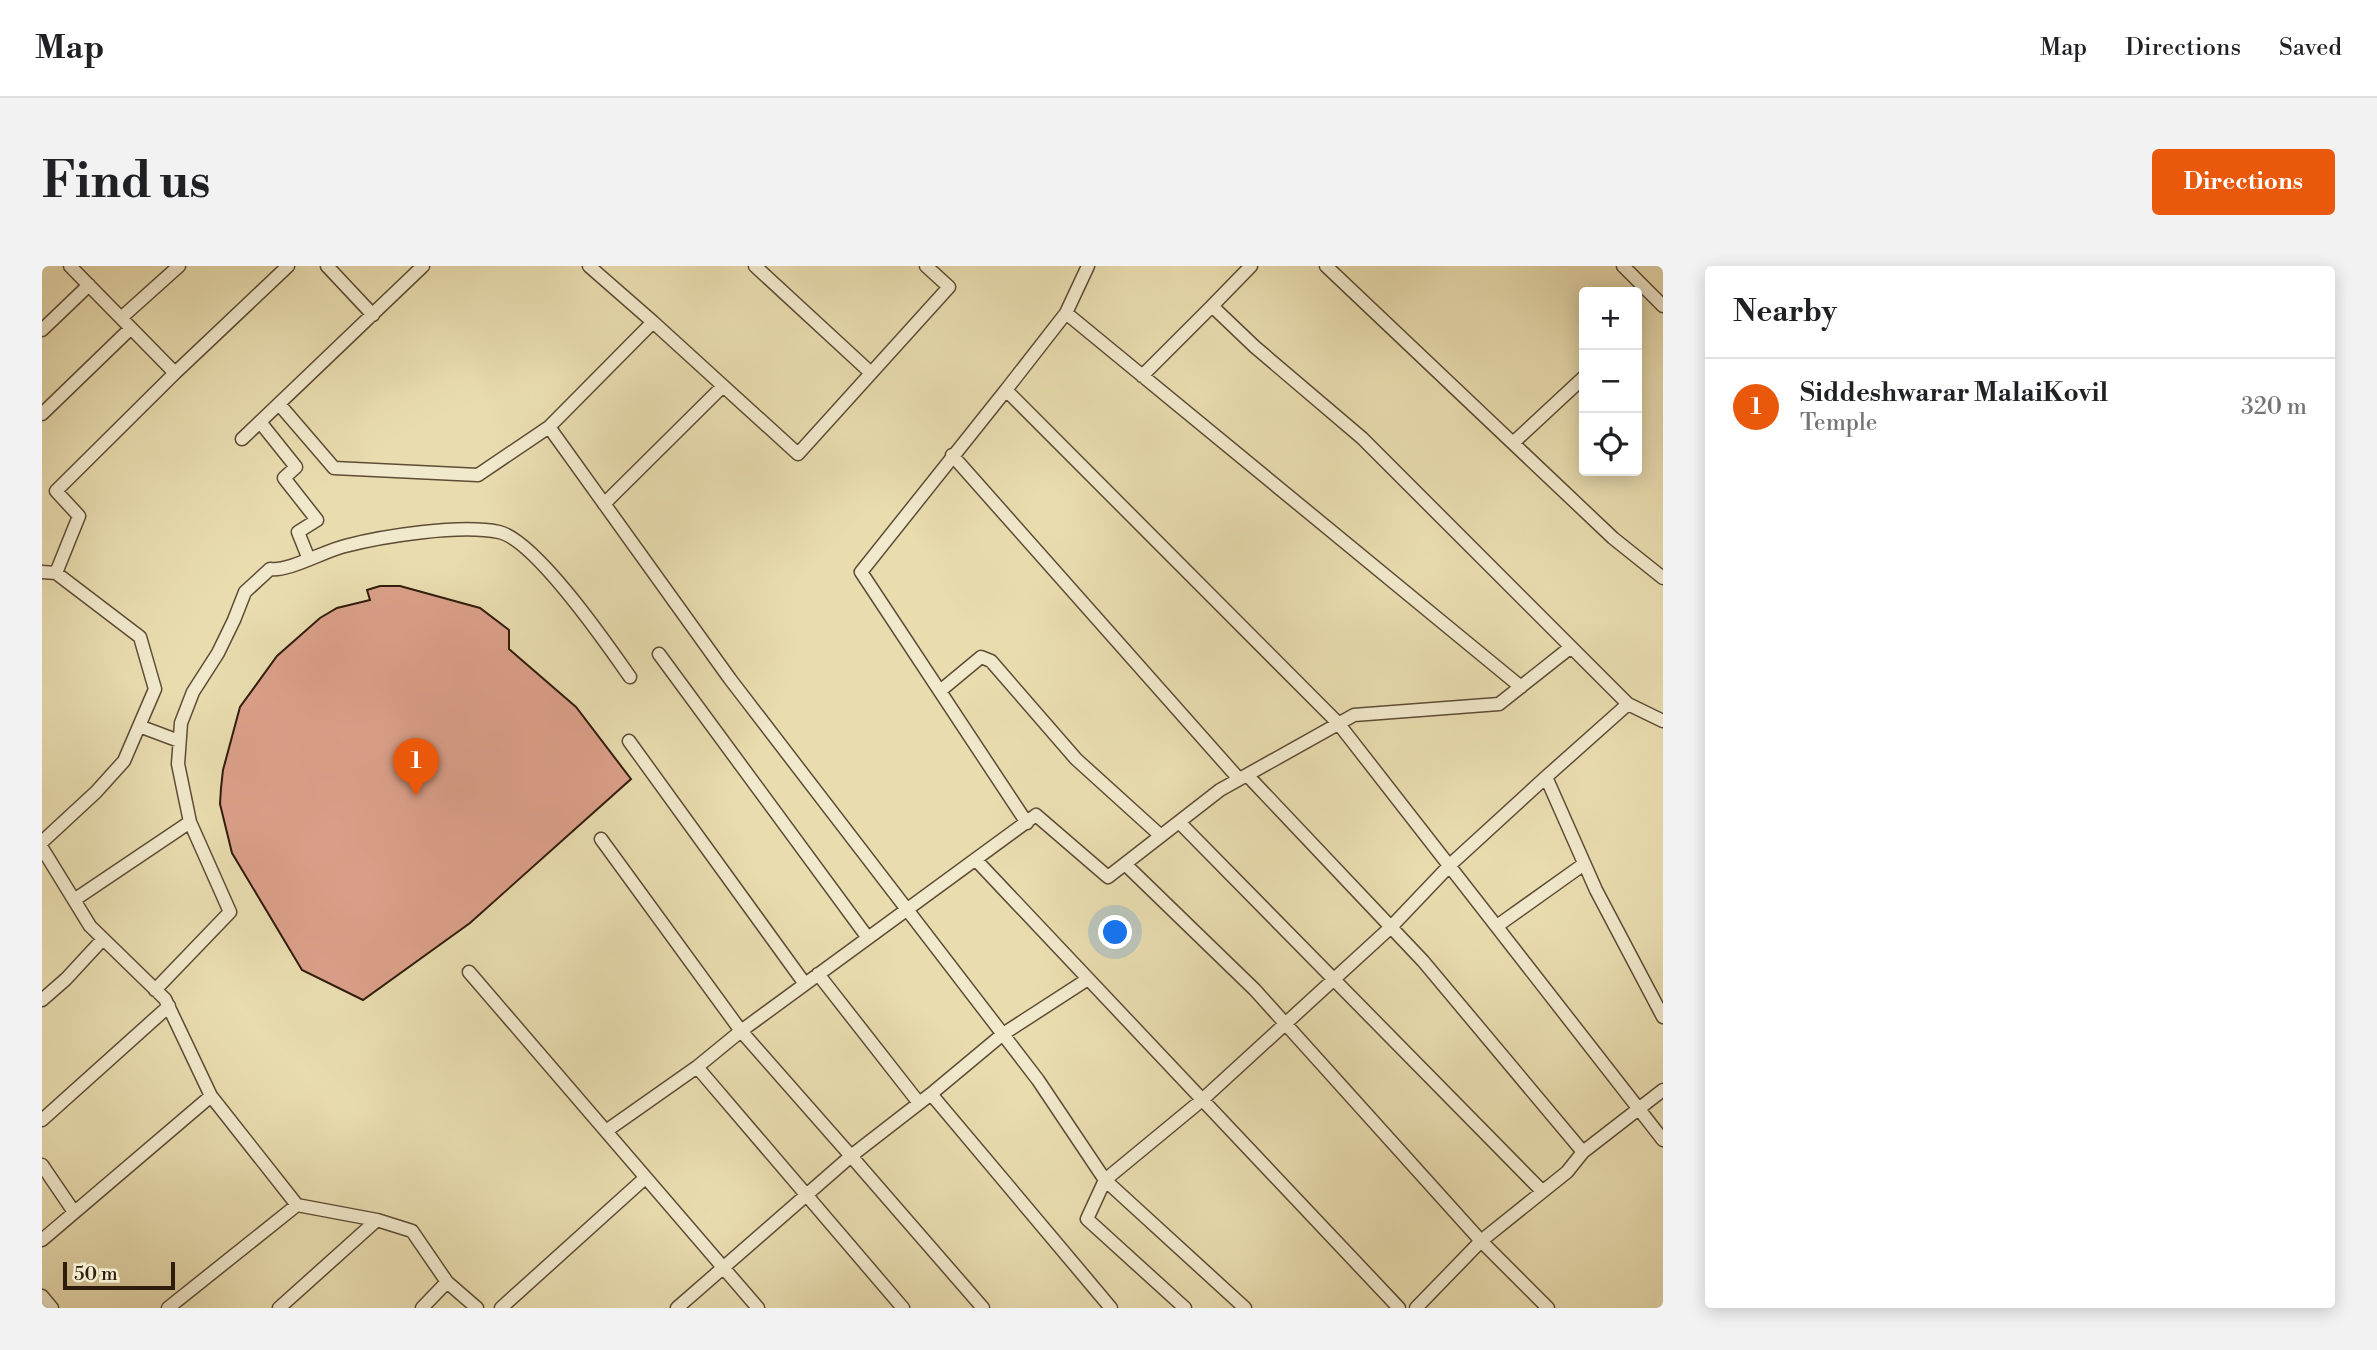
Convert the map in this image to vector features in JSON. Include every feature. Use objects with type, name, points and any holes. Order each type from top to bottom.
[{"type":"street","points":[[70,266],[175,373]]},
{"type":"street","points":[[121,318],[179,266]]},
{"type":"street","points":[[56,573],[79,516],[56,491],[288,266]]},
{"type":"street","points":[[327,266],[373,315]]},
{"type":"street","points":[[242,439],[424,266]]},
{"type":"street","points":[[589,266],[797,453],[950,287],[926,266]]},
{"type":"street","points":[[755,266],[871,373]]},
{"type":"street","points":[[1027,823],[860,572],[1066,313],[1088,266]]},
{"type":"street","points":[[1142,376],[1251,266]]},
{"type":"street","points":[[1326,266],[1613,538],[1663,578]]},
{"type":"street","points":[[1623,266],[1663,306]]},
{"type":"street","points":[[42,330],[89,285]]},
{"type":"street","points":[[1212,306],[1255,347],[1362,438],[1628,704],[1663,721]]},
{"type":"street","points":[[1066,313],[1521,687]]},
{"type":"street","points":[[279,404],[334,468],[478,474],[549,427],[653,321]]},
{"type":"street","points":[[42,414],[131,328]]},
{"type":"street","points":[[1513,443],[1579,382]]},
{"type":"street","points":[[604,504],[723,386]]},
{"type":"street","points":[[1006,390],[1339,723],[1641,1108],[1663,1140]]},
{"type":"street","points":[[260,422],[296,467],[284,478],[317,520],[298,532],[308,557]]},
{"type":"street","points":[[549,427],[730,679],[1038,1080],[1105,1180],[1245,1308]]},
{"type":"street","points":[[952,455],[1243,777],[1423,961],[1583,1152]]},
{"type":"street","points":[[155,990],[230,912],[190,822],[178,764],[181,723],[192,692],[218,653],[245,592],[270,569],[279,571],[308,557],[347,545],[455,530],[500,532],[527,547],[595,627],[630,677]]},
{"type":"street","points":[[42,572],[56,573],[140,636],[155,689],[124,761],[96,792],[42,842]]},
{"type":"street","points":[[606,1131],[697,1067],[741,1031],[1036,815],[1108,877],[1243,777],[1354,715],[1499,704],[1570,647]]},
{"type":"street","points":[[659,654],[868,938]]},
{"type":"street","points":[[940,691],[981,656],[991,661],[1076,759],[1161,836]]},
{"type":"street","points":[[1185,1308],[1087,1219],[1105,1180],[1202,1100],[1284,1022],[1391,927],[1450,865],[1628,704]]},
{"type":"street","points":[[139,726],[179,741]]},
{"type":"street","points":[[629,741],[805,984]]},
{"type":"street","points":[[1546,778],[1584,864],[1663,1017]]},
{"type":"street","points":[[74,901],[190,822]]},
{"type":"street","points":[[1179,822],[1541,1190]]},
{"type":"street","points":[[601,839],[741,1031],[983,1308]]},
{"type":"street","points":[[42,848],[90,926],[169,1006],[211,1096],[297,1205],[377,1220],[412,1231],[447,1282],[477,1308]]},
{"type":"street","points":[[976,860],[1399,1308]]},
{"type":"street","points":[[1125,864],[1255,990],[1481,1241],[1548,1308]]},
{"type":"street","points":[[1497,926],[1584,864]]},
{"type":"street","points":[[42,1000],[66,979],[103,939]]},
{"type":"street","points":[[469,972],[758,1308]]},
{"type":"street","points":[[818,974],[919,1103]]},
{"type":"street","points":[[677,1308],[808,1197],[851,1156],[1003,1034],[1088,979]]},
{"type":"street","points":[[42,1120],[169,1006]]},
{"type":"street","points":[[697,1067],[903,1308]]},
{"type":"street","points":[[1416,1308],[1481,1241],[1541,1190],[1567,1172],[1583,1152],[1663,1090]]},
{"type":"street","points":[[931,1094],[1111,1308]]},
{"type":"street","points":[[42,1240],[211,1096]]},
{"type":"street","points":[[42,1165],[74,1212]]},
{"type":"street","points":[[501,1308],[645,1178]]},
{"type":"street","points":[[169,1308],[297,1205]]},
{"type":"street","points":[[279,1308],[377,1220]]},
{"type":"street","points":[[422,1308],[447,1282]]},
{"type":"street","points":[[42,1296],[52,1308]]},
{"type":"building","points":[[380,586],[400,586],[480,608],[509,630],[509,649],[576,707],[631,779],[470,923],[363,1000],[302,970],[232,853],[220,804],[223,770],[240,707],[277,656],[320,618],[337,608],[370,600],[367,590]]},
{"type":"place","name":"Siddeshwarar MalaiKovil","points":[[416,796]]}]
